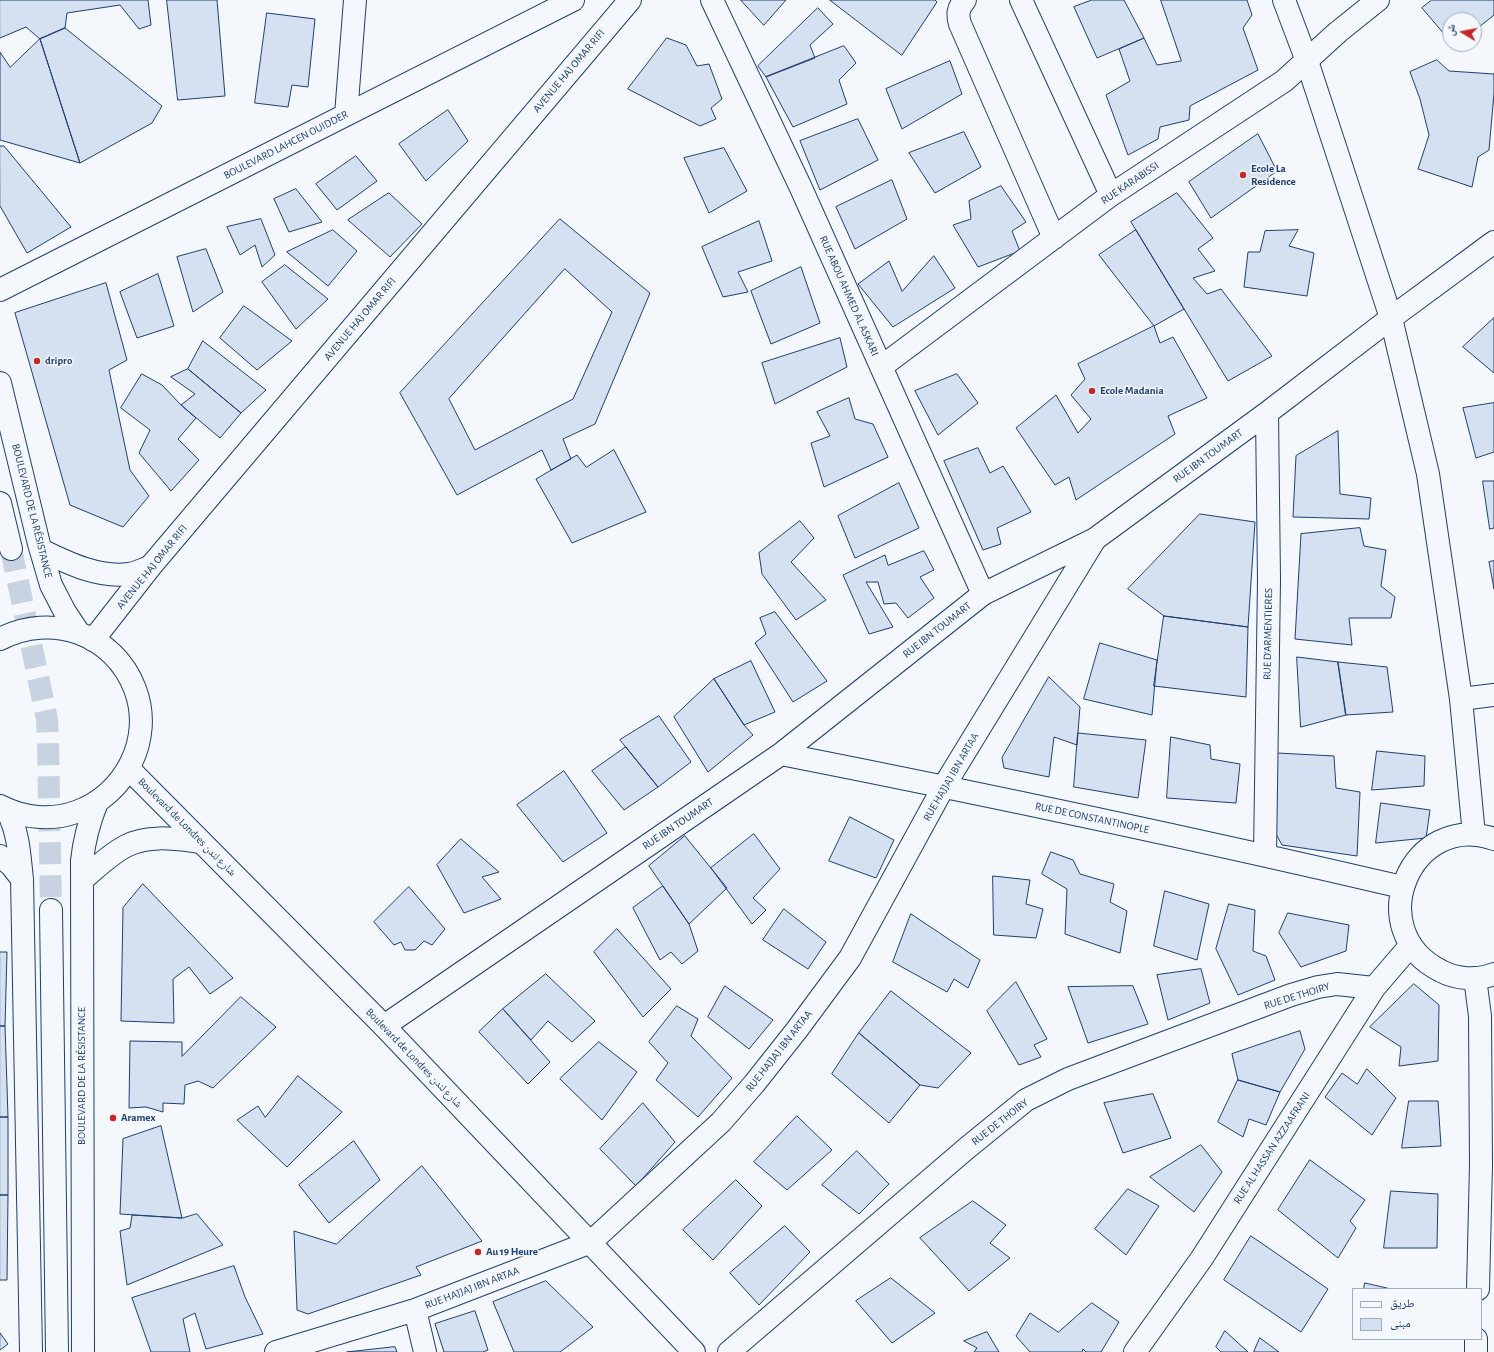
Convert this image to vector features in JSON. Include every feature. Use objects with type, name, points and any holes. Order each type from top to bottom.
[{"type":"street","points":[[346,115],[355,0]]},
{"type":"street","name":"BOULEVARD LAHCEN OUIDDER","points":[[0,290],[573,0]]},
{"type":"street","name":"AVENUE HAJ OMAR RIFI","points":[[86,636],[150,567],[630,0]]},
{"type":"street","name":"RUE ABOU AHMED AL ASKARI","points":[[712,0],[801,188],[983,594]]},
{"type":"street","points":[[1021,0],[1111,195]]},
{"type":"street","points":[[1284,0],[1307,61],[1390,318],[1428,474],[1461,699],[1484,837],[1451,838],[1429,848],[1412,865],[1402,887],[1399,902],[1400,917],[1404,932],[1410,946],[1420,957],[1432,967],[1445,974],[1460,978],[1484,976],[1480,1016],[1481,1165],[1478,1288]]},
{"type":"street","name":"RUE KARABISSI","points":[[881,367],[1111,195],[1284,81],[1338,32],[1378,0]]},
{"type":"street","points":[[961,7],[960,24],[1054,238]]},
{"type":"street","name":"RUE IBN TOUMART","points":[[384,1026],[781,754],[983,594],[1095,539],[1267,413],[1390,318],[1494,242]]},
{"type":"street","name":"BOULEVARD DE LA RÉSISTANCE","points":[[0,383],[51,585],[65,612],[86,636]]},
{"type":"street","name":"RUE D'ARMENTIERES","points":[[1265,855],[1269,580],[1267,413]]},
{"type":"street","points":[[0,503],[11,549]]},
{"type":"street","name":"RUE HAJJAJ IBN ARTAA","points":[[276,1352],[415,1310],[591,1242],[721,1122],[754,1084],[796,1031],[850,958],[944,786],[1095,539]]},
{"type":"street","points":[[41,550],[89,570],[104,573],[131,573],[150,567]]},
{"type":"street","points":[[0,639],[22,630],[36,627],[58,628],[86,636],[107,649],[128,675],[135,690],[141,723],[139,739],[129,769],[119,783],[98,802],[84,810],[68,815],[53,817],[37,817],[21,814],[4,808]]},
{"type":"street","points":[[1461,699],[1494,695]]},
{"type":"street","name":"RUE DE CONSTANTINOPLE","points":[[781,754],[944,786],[1265,855],[1402,887]]},
{"type":"street","name":"Boulevard de Londres شارع لندن","points":[[129,769],[384,1026],[694,1352]]},
{"type":"street","name":"BOULEVARD DE LA RÉSISTANCE","points":[[83,1352],[82,861],[85,839],[90,820],[98,802]]},
{"type":"street","points":[[4,808],[15,826],[19,847],[22,879],[31,1352]]},
{"type":"street","points":[[82,880],[105,860],[126,846],[138,842],[163,839],[201,842]]},
{"type":"street","points":[[0,856],[11,865],[22,879]]},
{"type":"street","points":[[51,910],[57,1352]]},
{"type":"street","name":"RUE AL HASSAN AZZAAFRANI","points":[[1135,1352],[1202,1258],[1374,988],[1410,946]]},
{"type":"street","name":"RUE DE THOIRY","points":[[729,1352],[967,1148],[1026,1100],[1068,1079],[1311,989],[1337,984],[1374,988]]},
{"type":"street","points":[[415,1310],[425,1352]]},
{"type":"street","points":[[1476,1340],[1476,1352]]},
{"type":"building","points":[[0,0],[148,0],[151,25],[139,29],[120,5],[67,13],[65,28],[40,39],[26,27],[0,38]]},
{"type":"building","points":[[167,0],[217,0],[225,96],[178,100]]},
{"type":"building","points":[[741,0],[786,0],[764,25]]},
{"type":"building","points":[[830,0],[935,0],[937,2],[902,55]]},
{"type":"building","points":[[1092,0],[1124,0],[1144,38],[1097,58],[1074,7]]},
{"type":"building","points":[[1161,0],[1247,0],[1252,15],[1243,28],[1258,70],[1190,106],[1189,120],[1160,127],[1158,139],[1128,155],[1106,95],[1130,81],[1119,49],[1144,38],[1157,65],[1181,61]]},
{"type":"building","points":[[1432,0],[1494,0],[1494,15],[1482,25],[1482,12],[1442,12],[1442,32],[1422,8]]},
{"type":"building","points":[[818,8],[833,24],[810,45],[815,58],[766,77],[758,66]]},
{"type":"building","points":[[267,13],[315,19],[308,87],[292,85],[288,107],[255,103]]},
{"type":"building","points":[[65,28],[162,106],[152,123],[80,163],[40,39]]},
{"type":"building","points":[[667,38],[686,45],[697,66],[709,64],[722,99],[711,108],[716,119],[700,126],[628,89]]},
{"type":"building","points":[[40,39],[80,163],[0,140],[0,52],[10,67]]},
{"type":"building","points":[[844,46],[856,63],[839,80],[847,104],[793,127],[766,77]]},
{"type":"building","points":[[1437,60],[1449,71],[1494,74],[1494,93],[1489,150],[1478,157],[1472,187],[1418,169],[1429,135],[1420,99],[1410,72]]},
{"type":"building","points":[[950,61],[962,94],[902,129],[886,89]]},
{"type":"building","points":[[448,110],[468,141],[426,181],[399,144]]},
{"type":"building","points":[[858,119],[878,160],[820,190],[800,141]]},
{"type":"building","points":[[964,132],[981,167],[935,193],[909,153]]},
{"type":"building","points":[[1258,134],[1277,171],[1211,218],[1189,182]]},
{"type":"building","points":[[0,146],[4,146],[71,227],[27,253],[0,206]]},
{"type":"building","points":[[724,148],[747,191],[709,213],[684,158]]},
{"type":"building","points":[[356,156],[377,181],[337,210],[316,184]]},
{"type":"building","points":[[892,180],[907,219],[855,249],[836,207]]},
{"type":"building","points":[[1001,186],[1026,222],[1012,231],[1020,251],[978,267],[953,225],[971,219],[969,201]]},
{"type":"building","points":[[296,189],[322,222],[289,232],[274,199]]},
{"type":"building","points":[[389,193],[422,224],[390,257],[348,220]]},
{"type":"building","points":[[1177,193],[1213,238],[1198,249],[1215,271],[1193,278],[1207,294],[1221,289],[1272,356],[1228,381],[1131,222]]},
{"type":"building","points":[[261,219],[275,255],[262,267],[255,245],[240,255],[227,227]]},
{"type":"building","points":[[560,219],[650,293],[595,424],[563,439],[571,459],[551,470],[542,450],[457,495],[400,393]],"holes":[[[565,269],[612,312],[573,399],[475,450],[449,399]]]},
{"type":"building","points":[[759,221],[772,261],[738,272],[748,292],[723,297],[702,247]]},
{"type":"building","points":[[333,230],[357,251],[328,286],[287,252]]},
{"type":"building","points":[[1136,230],[1184,309],[1154,326],[1099,255]]},
{"type":"building","points":[[1298,230],[1289,246],[1314,253],[1307,296],[1244,287],[1248,252],[1260,252],[1265,231]]},
{"type":"building","points":[[206,249],[223,292],[193,312],[177,257]]},
{"type":"building","points":[[934,256],[955,288],[893,327],[858,284],[889,261],[902,291]]},
{"type":"building","points":[[285,265],[328,299],[296,329],[262,282]]},
{"type":"building","points":[[801,267],[820,323],[771,344],[751,291]]},
{"type":"building","points":[[158,274],[174,326],[137,338],[120,292]]},
{"type":"building","points":[[106,283],[127,360],[109,370],[130,470],[149,496],[123,527],[70,505],[15,313]]},
{"type":"building","points":[[244,306],[292,341],[257,370],[220,338]]},
{"type":"building","points":[[1494,318],[1494,373],[1463,347]]},
{"type":"building","points":[[1154,326],[1160,343],[1173,337],[1207,398],[1168,416],[1175,434],[1076,500],[1069,477],[1055,485],[1016,428],[1056,395],[1078,433],[1091,419],[1071,395],[1085,379],[1078,364]]},
{"type":"building","points":[[840,338],[847,367],[775,404],[762,363]]},
{"type":"building","points":[[203,341],[266,390],[241,413],[188,369]]},
{"type":"building","points":[[188,369],[241,413],[220,438],[181,405],[195,394],[171,377]]},
{"type":"building","points":[[142,374],[162,385],[196,418],[178,439],[199,460],[171,491],[139,453],[150,430],[121,408]]},
{"type":"building","points":[[957,374],[978,403],[938,435],[915,391]]},
{"type":"building","points":[[849,398],[855,419],[873,424],[888,457],[824,487],[811,443],[830,436],[817,412]]},
{"type":"building","points":[[1494,403],[1494,452],[1476,458],[1463,408]]},
{"type":"building","points":[[1338,431],[1340,494],[1371,498],[1369,519],[1293,517],[1296,456]]},
{"type":"building","points":[[978,448],[990,473],[1003,466],[1031,512],[997,528],[1001,544],[983,550],[944,461]]},
{"type":"building","points":[[614,450],[646,512],[572,543],[536,479],[577,455],[586,467]]},
{"type":"building","points":[[1483,481],[1494,481],[1494,528],[1490,529]]},
{"type":"building","points":[[899,483],[919,528],[855,558],[838,516]]},
{"type":"building","points":[[1200,514],[1255,522],[1248,627],[1164,616],[1128,589]]},
{"type":"building","points":[[800,521],[814,538],[791,562],[826,600],[796,620],[762,574],[759,553]]},
{"type":"building","points":[[1360,528],[1364,546],[1386,550],[1381,586],[1395,597],[1391,618],[1349,618],[1352,645],[1295,639],[1301,534]]},
{"type":"building","points":[[924,551],[934,570],[920,577],[934,598],[908,618],[896,603],[884,604],[878,582],[866,582],[893,627],[869,634],[843,575],[885,555],[888,565]]},
{"type":"building","points":[[1494,561],[1494,589],[1489,562]]},
{"type":"building","points":[[775,612],[827,681],[793,702],[755,643],[766,634],[760,618]]},
{"type":"building","points":[[1164,616],[1248,627],[1246,697],[1154,686]]},
{"type":"building","points":[[1100,643],[1157,660],[1152,715],[1084,699]]},
{"type":"building","points":[[1297,657],[1338,662],[1346,715],[1301,727]]},
{"type":"building","points":[[751,661],[775,712],[744,725],[714,679]]},
{"type":"building","points":[[1338,662],[1387,667],[1393,712],[1346,715]]},
{"type":"building","points":[[1049,677],[1080,707],[1077,745],[1054,737],[1049,777],[1004,768],[1002,758]]},
{"type":"building","points":[[714,679],[744,725],[753,735],[708,772],[674,717]]},
{"type":"building","points":[[659,716],[691,762],[658,787],[620,740]]},
{"type":"building","points":[[1078,733],[1146,740],[1138,798],[1074,787]]},
{"type":"building","points":[[1171,737],[1210,745],[1211,759],[1240,764],[1236,803],[1167,798]]},
{"type":"building","points":[[626,747],[658,787],[624,810],[592,771]]},
{"type":"building","points":[[1377,751],[1425,756],[1424,786],[1372,790]]},
{"type":"building","points":[[1277,753],[1334,756],[1336,788],[1360,792],[1357,856],[1282,845],[1270,823]]},
{"type":"building","points":[[564,771],[607,833],[563,862],[517,805]]},
{"type":"building","points":[[1381,803],[1430,810],[1426,838],[1376,843]]},
{"type":"building","points":[[850,817],[894,840],[876,878],[829,861]]},
{"type":"building","points":[[754,834],[780,869],[753,898],[766,910],[752,924],[711,868]]},
{"type":"building","points":[[685,836],[727,888],[689,924],[649,866]]},
{"type":"building","points":[[461,839],[499,872],[482,877],[501,899],[464,913],[437,865]]},
{"type":"building","points":[[1051,852],[1073,860],[1080,874],[1114,884],[1110,902],[1127,911],[1120,953],[1065,934],[1067,889],[1042,874]]},
{"type":"building","points":[[993,876],[1030,880],[1026,904],[1043,909],[1036,938],[994,935]]},
{"type":"building","points":[[143,884],[233,978],[210,994],[189,967],[173,979],[174,1023],[121,1021],[123,908]]},
{"type":"building","points":[[663,886],[689,924],[698,951],[682,964],[671,952],[660,960],[633,908]]},
{"type":"building","points":[[409,887],[445,929],[432,945],[424,941],[415,950],[405,950],[401,942],[394,945],[374,922]]},
{"type":"building","points":[[1165,891],[1209,904],[1197,960],[1154,946]]},
{"type":"building","points":[[1229,904],[1255,910],[1253,951],[1266,956],[1275,980],[1238,995],[1216,949]]},
{"type":"building","points":[[784,909],[826,942],[808,969],[763,940]]},
{"type":"building","points":[[1288,913],[1349,925],[1346,951],[1301,967],[1279,933]]},
{"type":"building","points":[[911,914],[980,960],[968,988],[954,979],[947,992],[893,962]]},
{"type":"building","points":[[617,929],[671,989],[643,1017],[594,952]]},
{"type":"building","points":[[0,952],[7,952],[5,1026],[0,1026]]},
{"type":"building","points":[[1201,969],[1210,1003],[1168,1020],[1157,975]]},
{"type":"building","points":[[546,974],[595,1021],[572,1042],[548,1021],[531,1040],[503,1009]]},
{"type":"building","points":[[1016,982],[1047,1039],[1034,1045],[1041,1057],[1019,1065],[987,1011]]},
{"type":"building","points":[[1414,984],[1439,1005],[1438,1061],[1399,1066],[1401,1047],[1370,1027]]},
{"type":"building","points":[[725,986],[773,1020],[749,1049],[708,1017]]},
{"type":"building","points":[[1133,986],[1148,1024],[1088,1043],[1068,987]]},
{"type":"building","points":[[891,991],[971,1053],[938,1088],[920,1085],[859,1033]]},
{"type":"building","points":[[241,997],[276,1027],[213,1088],[198,1081],[185,1085],[184,1104],[163,1103],[163,1112],[146,1107],[129,1108],[130,1041],[182,1042],[182,1056]]},
{"type":"building","points":[[677,1006],[698,1019],[691,1036],[732,1078],[698,1117],[656,1080],[668,1063],[649,1042]]},
{"type":"building","points":[[503,1009],[550,1062],[528,1084],[479,1032]]},
{"type":"building","points":[[0,1026],[5,1026],[8,1117],[0,1117]]},
{"type":"building","points":[[1300,1031],[1305,1049],[1280,1092],[1238,1080],[1232,1054]]},
{"type":"building","points":[[859,1033],[920,1085],[889,1123],[832,1074]]},
{"type":"building","points":[[599,1042],[637,1072],[602,1120],[560,1079]]},
{"type":"building","points":[[1367,1069],[1396,1098],[1372,1135],[1325,1097],[1342,1073],[1357,1084]]},
{"type":"building","points":[[298,1076],[342,1112],[287,1167],[237,1120],[258,1106],[265,1117]]},
{"type":"building","points":[[1238,1080],[1280,1092],[1266,1125],[1249,1119],[1243,1137],[1218,1122]]},
{"type":"building","points":[[1153,1094],[1171,1138],[1123,1153],[1104,1103]]},
{"type":"building","points":[[1409,1101],[1438,1101],[1441,1146],[1402,1148]]},
{"type":"building","points":[[643,1103],[675,1142],[636,1186],[600,1149]]},
{"type":"building","points":[[797,1116],[832,1150],[787,1190],[754,1162]]},
{"type":"building","points":[[0,1117],[8,1117],[8,1195],[0,1195]]},
{"type":"building","points":[[161,1126],[182,1218],[120,1214],[123,1139]]},
{"type":"building","points":[[354,1141],[380,1180],[329,1223],[299,1185]]},
{"type":"building","points":[[1201,1145],[1222,1172],[1194,1212],[1150,1177]]},
{"type":"building","points":[[857,1151],[889,1184],[859,1214],[822,1185]]},
{"type":"building","points":[[1310,1160],[1365,1200],[1350,1221],[1356,1228],[1338,1258],[1278,1210]]},
{"type":"building","points":[[422,1166],[482,1241],[416,1267],[421,1275],[308,1314],[297,1310],[294,1231],[336,1244]]},
{"type":"building","points":[[736,1180],[762,1206],[713,1260],[683,1230]]},
{"type":"building","points":[[1128,1189],[1159,1206],[1126,1255],[1095,1229]]},
{"type":"building","points":[[1391,1191],[1438,1194],[1437,1248],[1384,1248]]},
{"type":"building","points":[[0,1195],[8,1195],[7,1280],[0,1280]]},
{"type":"building","points":[[973,1201],[1006,1225],[990,1243],[1010,1258],[969,1291],[920,1238]]},
{"type":"building","points":[[197,1214],[223,1245],[127,1285],[120,1231],[130,1228],[132,1215],[182,1218]]},
{"type":"building","points":[[785,1226],[810,1252],[759,1305],[730,1273]]},
{"type":"building","points":[[1251,1236],[1328,1289],[1301,1332],[1224,1280]]},
{"type":"building","points":[[234,1266],[245,1297],[263,1334],[206,1349],[195,1313],[183,1319],[190,1352],[151,1352],[132,1298]]},
{"type":"building","points":[[891,1278],[935,1313],[892,1343],[856,1301]]},
{"type":"building","points":[[546,1281],[593,1327],[560,1352],[514,1352],[493,1302]]},
{"type":"building","points":[[1365,1283],[1387,1288],[1364,1288]]},
{"type":"building","points":[[1092,1303],[1119,1322],[1101,1352],[1086,1352],[1083,1349],[1082,1352],[1030,1352],[1016,1336],[1030,1313],[1058,1332]]},
{"type":"building","points":[[475,1311],[488,1350],[483,1352],[444,1352],[435,1324]]},
{"type":"building","points":[[1225,1331],[1248,1352],[1221,1352],[1216,1347]]},
{"type":"building","points":[[987,1332],[999,1352],[974,1352],[977,1348],[964,1341]]},
{"type":"building","points":[[0,1333],[8,1344],[0,1350]]},
{"type":"building","points":[[1260,1338],[1279,1352],[1254,1352]]},
{"type":"building","points":[[395,1347],[397,1352],[347,1352]]},
{"type":"tunnel","points":[[11,549],[47,719],[51,910]]},
{"type":"place","name":"Ecole La Residence","points":[[1243,175]]},
{"type":"place","name":"dripro","points":[[37,361]]},
{"type":"place","name":"Ecole Madania","points":[[1092,391]]},
{"type":"place","name":"Aramex","points":[[113,1118]]},
{"type":"place","name":"Au 19 Heure","points":[[478,1252]]}]
